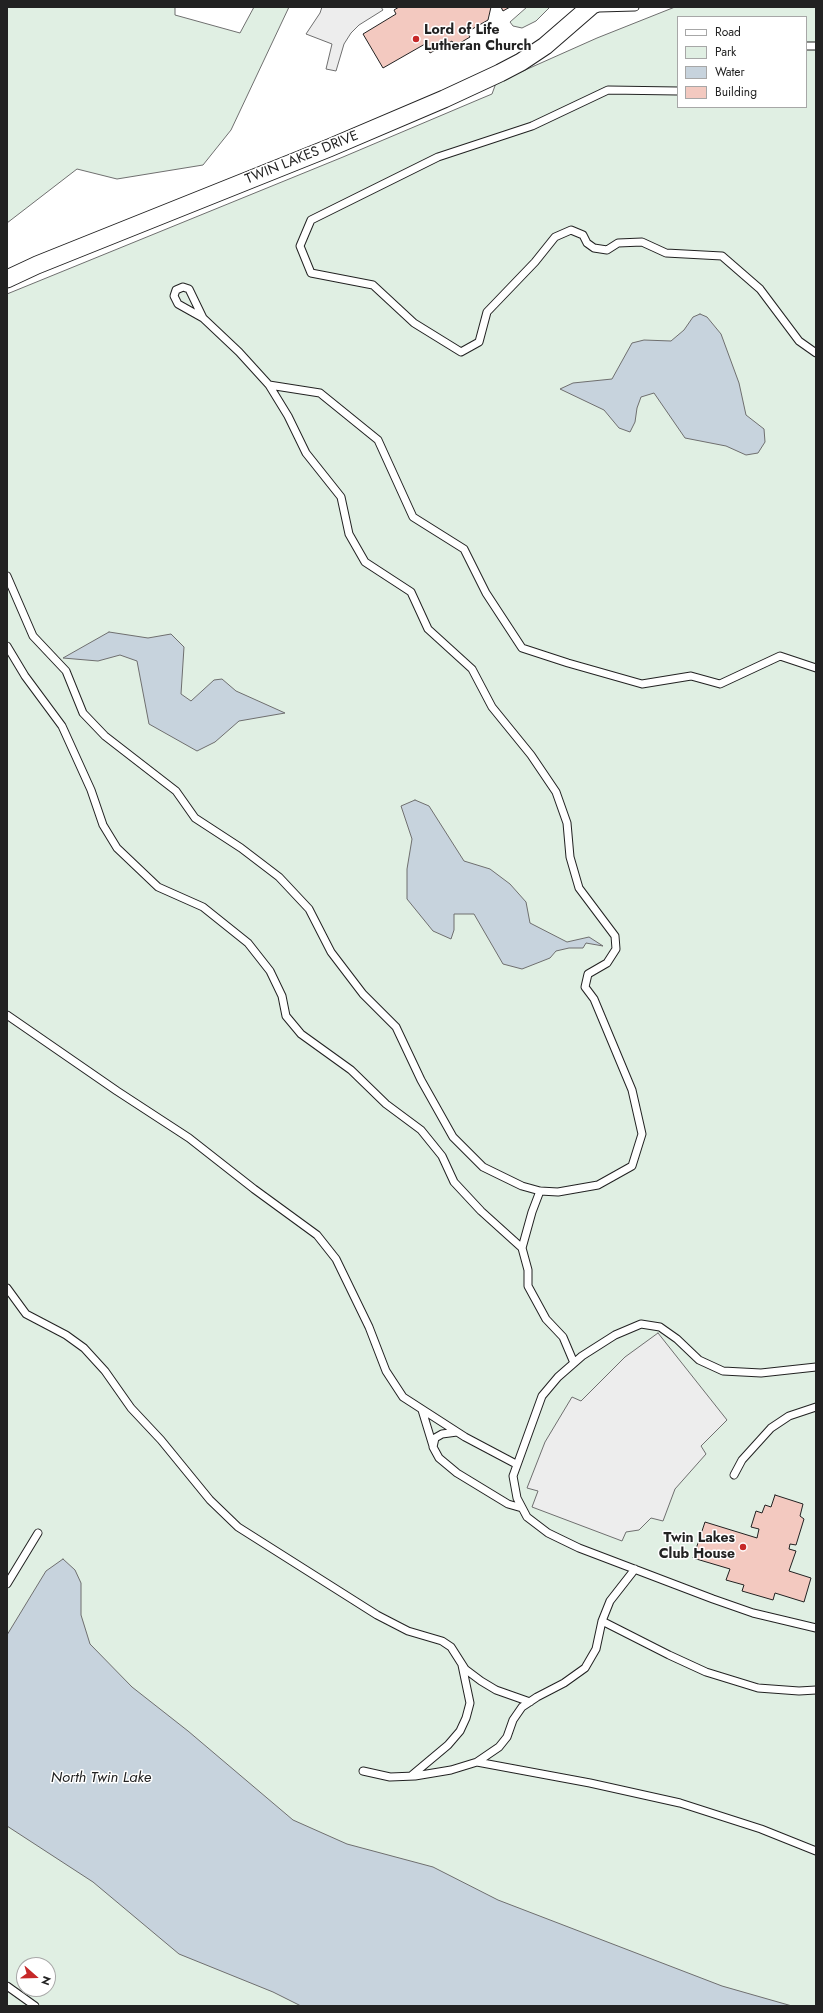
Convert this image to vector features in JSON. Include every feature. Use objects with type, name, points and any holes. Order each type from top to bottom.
[{"type":"street","name":"TWIN LAKES DRIVE","points":[[7,279],[37,265],[330,148],[451,96],[521,62],[545,46],[587,9]]},
{"type":"lane","points":[[587,9],[636,7]]},
{"type":"lane","points":[[677,91],[608,90],[532,126],[438,157],[311,220],[300,246],[311,272],[373,285],[414,323],[461,352],[479,342],[487,312],[535,262],[555,237],[571,230],[583,235],[588,243],[594,248],[607,250],[618,243],[642,242],[666,253],[722,256],[760,290],[799,341],[816,353]]},
{"type":"lane","points":[[7,576],[33,636],[66,671],[83,713],[105,736],[176,791],[195,818],[241,848],[280,877],[309,909],[331,952],[363,994],[396,1027],[421,1080],[453,1137],[483,1167],[522,1186],[540,1191],[558,1192],[598,1185],[632,1166],[642,1134],[630,1083],[594,999],[585,987],[588,974],[607,963],[616,949],[615,936],[579,888],[570,857],[567,823],[556,792],[531,755],[492,707],[472,669],[428,629],[411,592],[365,562],[349,534],[341,497],[306,452],[288,416],[269,385],[203,318],[178,304],[174,296],[176,290],[184,286],[189,289],[203,318]]},
{"type":"lane","points":[[269,385],[320,393],[378,440],[413,517],[464,549],[486,593],[522,648],[568,664],[642,684],[691,676],[720,684],[780,656],[816,668]]},
{"type":"lane","points":[[7,646],[25,676],[46,702],[62,726],[92,790],[103,825],[116,848],[158,887],[203,907],[248,943],[270,971],[282,996],[286,1016],[301,1034],[351,1070],[386,1104],[421,1130],[442,1156],[454,1182],[481,1211],[522,1248]]},
{"type":"lane","points":[[7,1015],[188,1138],[254,1190],[317,1235],[336,1259],[369,1327],[386,1371],[403,1397],[457,1432],[516,1464]]},
{"type":"lane","points":[[540,1191],[532,1212],[522,1248],[528,1270],[528,1286],[546,1319],[563,1337],[574,1363]]},
{"type":"lane","points":[[7,1288],[26,1314],[66,1335],[84,1348],[105,1371],[131,1408],[161,1440],[210,1500],[238,1527],[377,1615],[408,1631],[442,1641],[451,1647],[462,1665],[481,1681],[496,1690],[530,1702]]},
{"type":"lane","points":[[816,1367],[761,1373],[723,1371],[699,1360],[677,1339],[660,1327],[641,1324],[615,1335],[574,1363],[558,1377],[542,1396],[516,1464],[514,1476],[517,1498],[527,1517],[548,1533],[579,1548],[635,1570],[753,1613],[816,1628]]},
{"type":"lane","points":[[734,1475],[742,1460],[771,1428],[789,1416],[816,1406]]},
{"type":"lane","points":[[422,1410],[433,1447],[439,1458],[457,1473],[508,1504],[522,1508]]},
{"type":"lane","points":[[433,1447],[435,1438],[442,1434],[457,1432]]},
{"type":"lane","points":[[7,1584],[38,1533]]},
{"type":"lane","points":[[363,1771],[390,1777],[411,1776],[451,1770],[477,1762],[499,1747],[507,1737],[513,1720],[522,1707],[564,1683],[585,1668],[596,1649],[602,1620],[610,1602],[635,1570]]},
{"type":"lane","points":[[602,1620],[669,1656],[706,1672],[758,1688],[799,1691],[816,1690]]},
{"type":"lane","points":[[411,1776],[448,1745],[460,1731],[466,1718],[470,1703],[462,1665]]},
{"type":"lane","points":[[477,1762],[604,1786],[680,1804],[761,1829],[816,1851]]},
{"type":"lane","points":[[7,1986],[35,2006]]},
{"type":"green space","points":[[7,7],[175,7],[175,15],[240,33],[254,7],[289,7],[231,130],[203,165],[117,179],[77,169],[7,223]]},
{"type":"green space","points":[[527,7],[550,7],[536,21],[522,28],[513,26],[510,22]]},
{"type":"green space","points":[[675,7],[816,7],[816,2006],[7,2006],[7,294],[343,157],[492,94],[496,83],[597,38]]},
{"type":"shaded area","points":[[322,7],[381,7],[383,10],[359,25],[351,33],[344,44],[336,71],[326,69],[332,44],[306,34],[320,13]]},
{"type":"shaded area","points":[[658,1333],[727,1420],[701,1446],[706,1454],[675,1489],[663,1521],[651,1518],[639,1530],[626,1532],[622,1541],[532,1507],[538,1491],[527,1488],[545,1442],[572,1397],[581,1401],[625,1357]]},
{"type":"water","points":[[700,314],[707,317],[721,334],[739,383],[746,415],[764,429],[765,442],[758,453],[746,455],[726,446],[685,438],[654,393],[641,397],[637,408],[635,422],[630,432],[619,428],[604,410],[560,389],[573,383],[612,379],[632,343],[644,340],[671,341],[684,330],[693,317]]},
{"type":"water","points":[[109,632],[148,638],[171,634],[184,647],[181,694],[191,701],[214,680],[222,679],[236,691],[285,713],[239,721],[215,742],[197,751],[149,724],[137,661],[120,655],[98,661],[63,658]]},
{"type":"water","points":[[415,800],[429,806],[464,861],[490,869],[510,884],[526,902],[530,923],[567,942],[589,937],[603,946],[586,943],[583,948],[569,948],[556,951],[550,958],[522,969],[503,964],[474,914],[454,914],[454,930],[451,939],[433,931],[407,899],[407,869],[412,839],[401,806]]},
{"type":"water","name":"North Twin Lake","points":[[63,1559],[75,1570],[81,1583],[81,1615],[90,1644],[132,1687],[188,1731],[293,1820],[347,1844],[433,1867],[498,1900],[722,1986],[792,2006],[301,2006],[273,1992],[179,1954],[93,1882],[7,1826],[7,1635],[46,1571]]},
{"type":"building","name":"Lord of Life Lutheran Church","points":[[399,7],[491,7],[488,20],[467,32],[470,37],[455,46],[452,41],[430,53],[425,44],[383,68],[363,34],[396,14],[394,10]]},
{"type":"building","name":"Lord of Life Lutheran Church","points":[[501,7],[510,7],[503,11]]},
{"type":"building","name":"Twin Lakes Club House","points":[[775,1495],[803,1504],[800,1516],[804,1519],[796,1545],[790,1544],[789,1549],[796,1551],[789,1571],[811,1578],[804,1602],[775,1593],[773,1600],[742,1591],[744,1585],[726,1580],[730,1569],[693,1558],[705,1522],[757,1538],[759,1529],[751,1527],[756,1511],[762,1513],[765,1505],[771,1507]]},
{"type":"place","name":"Lord of Life Lutheran Church","points":[[416,39]]},
{"type":"place","name":"Twin Lakes Club House","points":[[743,1547]]}]
